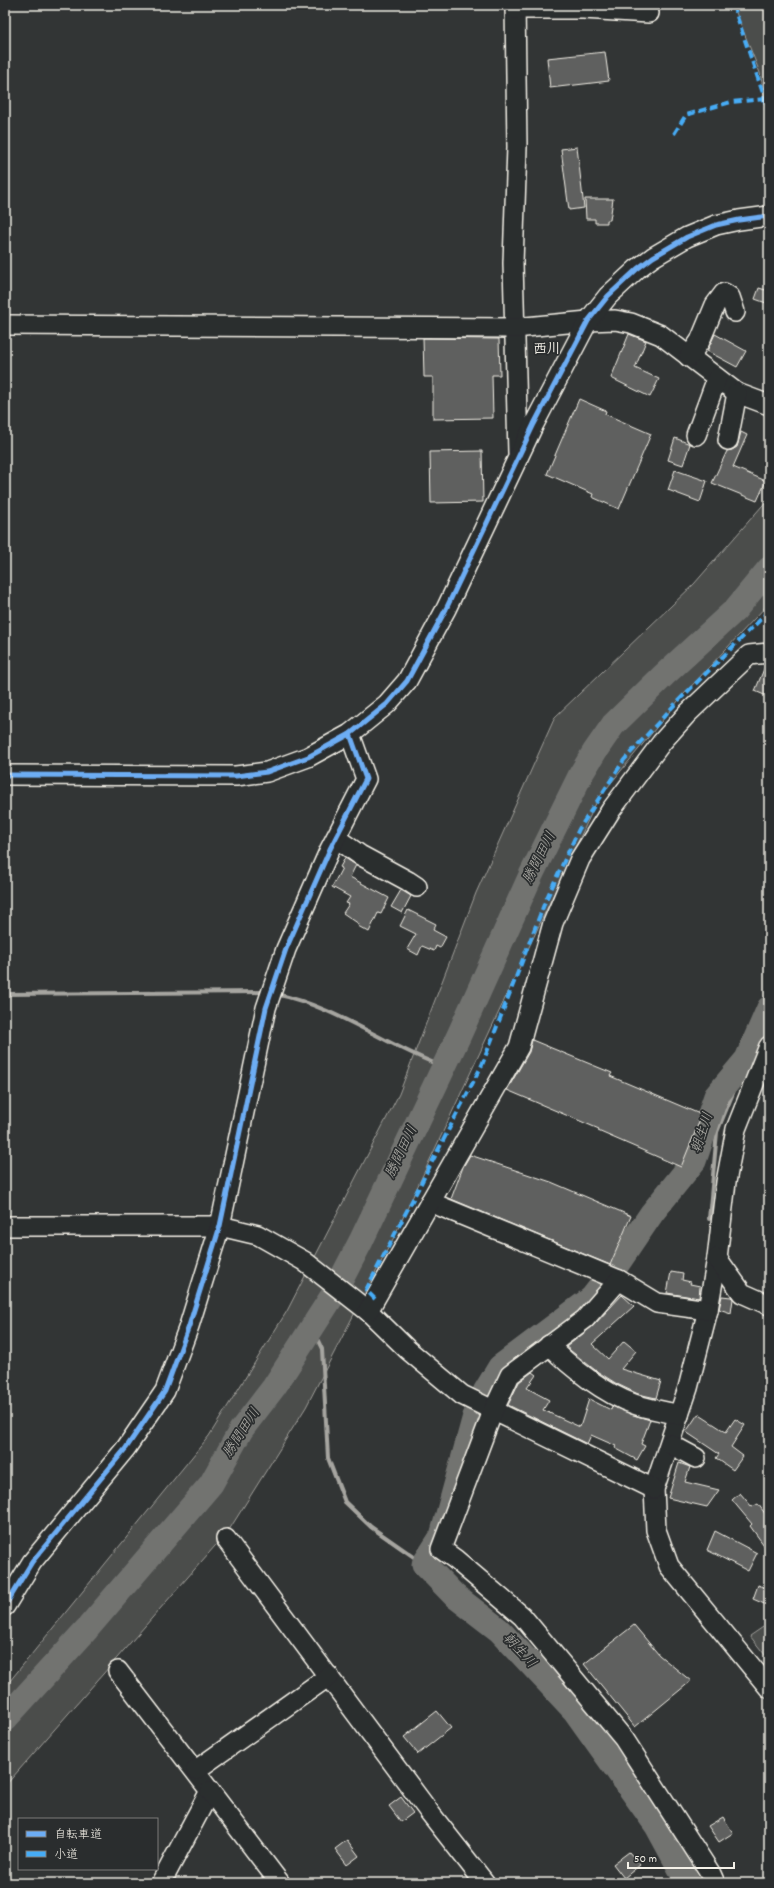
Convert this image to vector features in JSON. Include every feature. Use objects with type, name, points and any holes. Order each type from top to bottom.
[{"type":"street","points":[[518,459],[513,264],[517,147],[515,7],[649,13]]},
{"type":"street","points":[[5,775],[236,776],[267,772],[308,757],[350,734],[387,704],[407,681],[449,602],[534,424],[588,321],[608,296],[637,269],[653,257],[687,238],[716,225],[769,216]]},
{"type":"street","points":[[689,357],[700,341],[715,305],[724,293],[730,297],[735,312]]},
{"type":"street","points":[[5,324],[515,328],[615,320],[631,323],[661,335],[737,393],[769,405]]},
{"type":"street","points":[[696,435],[717,378]]},
{"type":"street","points":[[728,440],[737,393]]},
{"type":"street","points":[[368,1311],[519,1047],[553,923],[580,859],[611,810],[662,742],[688,712],[749,655],[769,653]]},
{"type":"street","points":[[5,1606],[32,1562],[126,1448],[165,1391],[190,1326],[220,1226],[266,1008],[286,949],[336,838],[366,779],[350,734]]},
{"type":"street","points":[[336,838],[360,855],[417,887]]},
{"type":"street","points":[[767,1058],[736,1128],[726,1182],[717,1258],[708,1310],[679,1415],[654,1489],[656,1530],[669,1566],[769,1688]]},
{"type":"street","points":[[430,1202],[619,1280],[657,1304],[708,1310]]},
{"type":"street","points":[[5,1226],[220,1226],[258,1235],[304,1261],[368,1311],[408,1350],[462,1395],[654,1489]]},
{"type":"street","points":[[717,1258],[742,1293],[769,1305]]},
{"type":"street","points":[[619,1280],[585,1319],[510,1375],[493,1411],[441,1549],[455,1559],[522,1616],[624,1739],[711,1874],[715,1883]]},
{"type":"street","points":[[549,1345],[601,1388],[635,1404],[679,1415]]},
{"type":"street","points":[[670,1444],[696,1458]]},
{"type":"street","points":[[226,1539],[430,1812],[485,1883]]},
{"type":"street","points":[[118,1671],[196,1770],[210,1791],[280,1883]]},
{"type":"street","points":[[196,1770],[329,1676]]},
{"type":"street","points":[[162,1883],[210,1791]]},
{"type":"shaded area","points":[[733,5],[769,5],[769,117],[760,73]]},
{"type":"shaded area","points":[[769,498],[769,603],[683,695],[598,799],[394,1237],[306,1407],[229,1530],[5,1786],[5,1687],[209,1436],[287,1311],[399,1094],[476,893],[555,717],[694,584]]},
{"type":"shaded area","points":[[769,1623],[769,1660],[750,1636]]},
{"type":"building","points":[[605,52],[609,81],[550,88],[547,58]]},
{"type":"building","points":[[577,147],[584,208],[569,210],[561,149]]},
{"type":"building","points":[[585,199],[613,199],[610,220],[607,220],[607,223],[595,223],[595,219],[586,219]]},
{"type":"building","points":[[759,288],[769,291],[769,304],[755,299]]},
{"type":"building","points":[[629,334],[646,341],[635,368],[659,379],[650,397],[611,378]]},
{"type":"building","points":[[715,334],[746,351],[737,367],[707,351]]},
{"type":"building","points":[[423,338],[499,339],[500,375],[492,375],[493,418],[433,419],[433,377],[424,377]]},
{"type":"building","points":[[579,399],[606,411],[605,414],[651,434],[619,509],[592,497],[593,494],[547,474]]},
{"type":"building","points":[[741,432],[747,435],[733,467],[766,481],[757,501],[712,483],[727,451],[737,447]]},
{"type":"building","points":[[675,438],[690,444],[683,465],[668,460]]},
{"type":"building","points":[[482,451],[483,502],[431,503],[430,452]]},
{"type":"building","points":[[675,470],[707,481],[700,502],[668,490]]},
{"type":"building","points":[[766,664],[769,664],[769,697],[755,691]]},
{"type":"building","points":[[345,858],[356,865],[350,877],[389,898],[381,914],[378,913],[369,932],[358,926],[359,924],[343,913],[349,904],[346,903],[350,897],[332,887],[342,868],[340,867]]},
{"type":"building","points":[[401,890],[411,896],[402,913],[391,907]]},
{"type":"building","points":[[408,910],[436,924],[433,930],[446,937],[440,948],[436,946],[434,951],[422,946],[418,955],[407,949],[416,934],[400,926]]},
{"type":"building","points":[[532,1040],[612,1073],[610,1076],[702,1115],[681,1167],[598,1131],[599,1129],[507,1090],[529,1052]]},
{"type":"building","points":[[470,1155],[551,1182],[631,1216],[610,1265],[451,1199],[463,1167]]},
{"type":"building","points":[[671,1272],[683,1274],[682,1280],[691,1282],[690,1284],[700,1286],[699,1298],[667,1293]]},
{"type":"building","points":[[622,1295],[634,1306],[592,1344],[608,1359],[624,1341],[636,1351],[621,1369],[661,1381],[656,1398],[638,1394],[617,1384],[595,1370],[566,1347],[593,1326]]},
{"type":"building","points":[[722,1296],[731,1297],[733,1299],[731,1313],[719,1309]]},
{"type":"building","points":[[532,1372],[536,1375],[527,1388],[549,1400],[543,1410],[580,1427],[589,1399],[611,1410],[612,1406],[650,1420],[641,1444],[645,1446],[637,1460],[615,1448],[616,1446],[591,1435],[587,1444],[508,1405],[519,1382]]},
{"type":"building","points":[[698,1414],[726,1432],[735,1419],[745,1425],[731,1447],[743,1456],[733,1470],[716,1458],[719,1454],[686,1432]]},
{"type":"building","points":[[679,1463],[690,1467],[685,1482],[719,1490],[707,1507],[668,1498]]},
{"type":"building","points":[[740,1493],[752,1507],[758,1504],[769,1519],[769,1552],[750,1526],[752,1524],[732,1500]]},
{"type":"building","points":[[715,1531],[757,1553],[748,1571],[707,1550]]},
{"type":"building","points":[[758,1585],[769,1589],[769,1606],[753,1599]]},
{"type":"building","points":[[634,1625],[659,1655],[691,1681],[635,1727],[584,1664]]},
{"type":"building","points":[[437,1711],[451,1728],[418,1754],[404,1737]]},
{"type":"building","points":[[401,1797],[413,1813],[401,1822],[389,1806]]},
{"type":"building","points":[[723,1817],[733,1833],[719,1842],[708,1826]]},
{"type":"building","points":[[347,1840],[359,1856],[347,1865],[335,1849]]},
{"type":"building","points":[[629,1852],[640,1865],[624,1878],[613,1864]]},
{"type":"waterway","name":"勝間田川","points":[[5,1719],[87,1629],[211,1484],[241,1430],[274,1387],[333,1295],[361,1241],[460,1033],[531,875],[581,774],[595,751],[613,725],[664,675],[735,610],[769,569]]},
{"type":"waterway","points":[[5,994],[266,992]]},
{"type":"waterway","points":[[275,994],[297,1000],[340,1017],[444,1067]]},
{"type":"waterway","name":"朝生川","points":[[612,1272],[652,1213],[694,1161],[716,1096],[747,1059],[769,1008]]},
{"type":"waterway","points":[[709,1219],[717,1132],[747,1059]]},
{"type":"waterway","name":"朝生川","points":[[485,1392],[500,1367],[592,1298],[606,1280]]},
{"type":"waterway","points":[[312,1328],[322,1349],[328,1458],[345,1502],[371,1527],[424,1564]]},
{"type":"waterway","name":"朝生川","points":[[475,1416],[442,1536],[424,1564],[455,1596],[499,1630],[575,1711],[657,1826],[688,1883]]},
{"type":"marked path","points":[[733,5],[765,99],[769,122]]},
{"type":"marked path","points":[[674,134],[686,115],[731,102],[765,99]]},
{"type":"marked path","points":[[375,1299],[366,1290],[482,1065],[545,902],[579,829],[624,760],[678,701],[769,611]]},
{"type":"cycle path","points":[[5,775],[236,776],[267,772],[308,757],[350,734],[387,704],[407,681],[446,609],[534,424],[588,321],[608,296],[637,269],[653,257],[687,237],[716,225],[769,216]]},
{"type":"cycle path","points":[[5,1606],[32,1562],[126,1448],[165,1391],[189,1326],[220,1226],[266,1008],[286,949],[330,849],[366,779],[350,734]]},
{"type":"district","name":"西川","points":[[547,350]]}]
